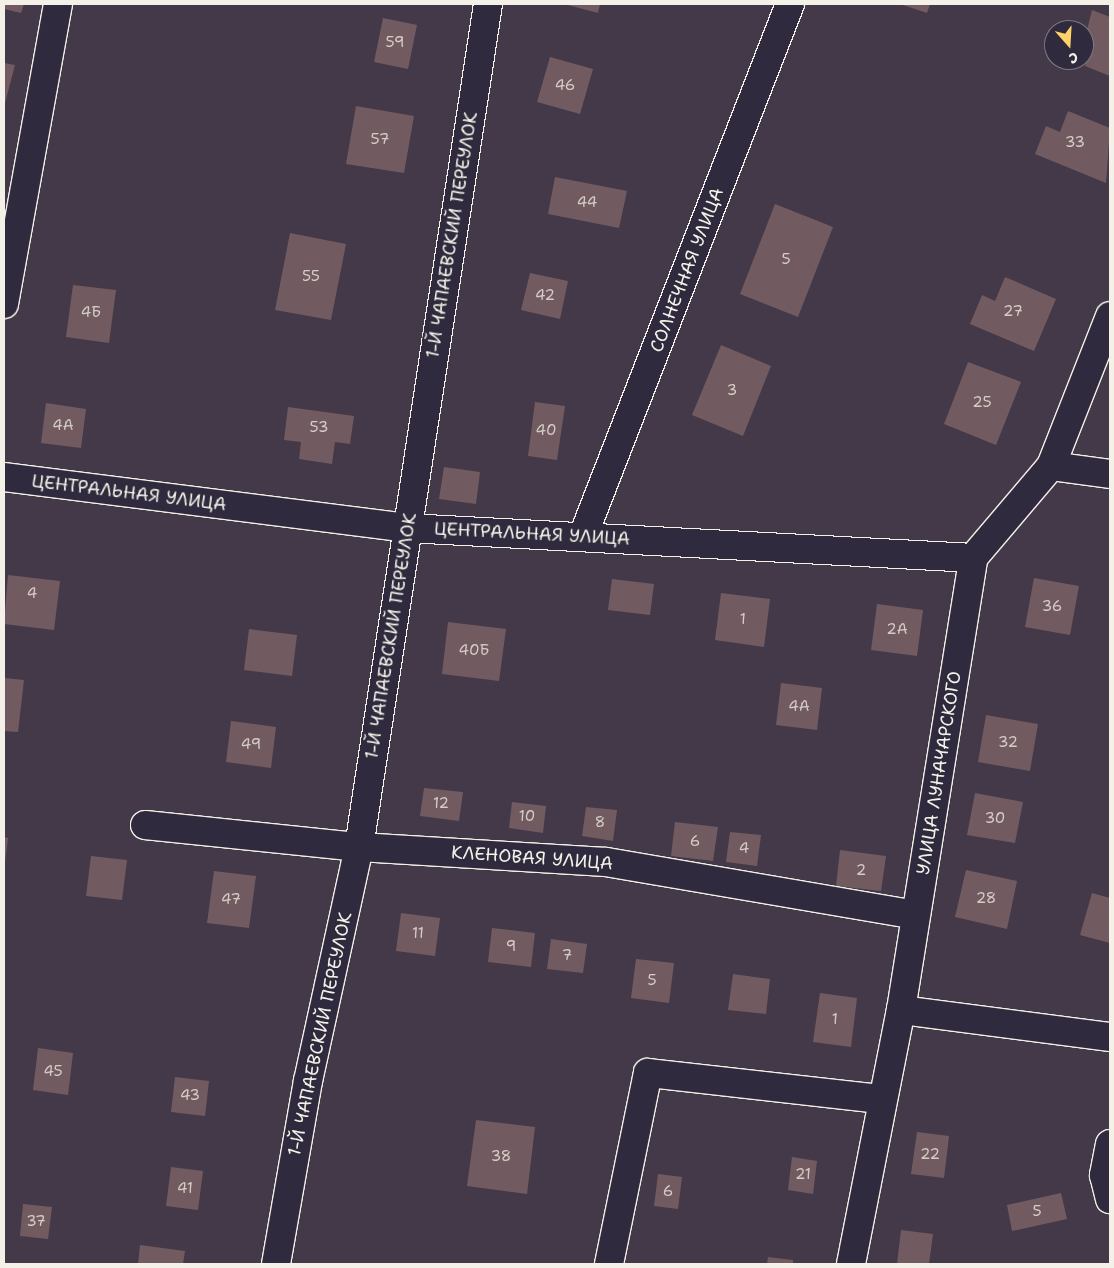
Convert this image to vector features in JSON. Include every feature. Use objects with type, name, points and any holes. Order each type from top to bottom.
[{"type":"street","points":[[4,304],[58,4]]},
{"type":"street","name":"1-Й ЧАПАЕВСКИЙ ПЕРЕУЛОК","points":[[276,1264],[308,1081],[359,847],[488,4]]},
{"type":"street","name":"СОЛНЕЧНАЯ УЛИЦА","points":[[583,536],[790,4]]},
{"type":"street","points":[[973,558],[1051,466],[1110,316]]},
{"type":"street","points":[[1051,466],[1110,474]]},
{"type":"street","name":"ЦЕНТРАЛЬНАЯ УЛИЦА","points":[[4,478],[407,528],[973,558]]},
{"type":"street","name":"УЛИЦА ЛУНАЧАРСКОГО","points":[[851,1264],[880,1100],[900,1010],[973,558]]},
{"type":"street","name":"КЛЕНОВАЯ УЛИЦА","points":[[144,825],[359,847],[606,862],[916,915]]},
{"type":"street","points":[[900,1010],[1110,1037]]},
{"type":"street","points":[[609,1264],[648,1073],[880,1100]]},
{"type":"street","points":[[1110,1144],[1104,1175],[1110,1199]]},
{"type":"building","points":[[4,4],[24,4],[21,13],[4,9]]},
{"type":"building","points":[[564,4],[600,4],[598,13]]},
{"type":"building","points":[[900,4],[930,4],[927,13]]},
{"type":"building","points":[[1092,10],[1110,17],[1110,76],[1094,70],[1094,20],[1090,20]]},
{"type":"building","points":[[383,18],[417,25],[408,69],[374,62]]},
{"type":"building","points":[[550,57],[593,69],[580,114],[537,102]]},
{"type":"building","points":[[4,63],[15,65],[4,107]]},
{"type":"building","points":[[356,106],[414,116],[404,173],[346,164]]},
{"type":"building","points":[[1068,111],[1110,128],[1106,183],[1035,154],[1046,126],[1060,132]]},
{"type":"building","points":[[555,177],[627,191],[619,228],[548,214]]},
{"type":"building","points":[[775,204],[833,227],[798,317],[740,294]]},
{"type":"building","points":[[290,233],[346,244],[331,320],[275,310]]},
{"type":"building","points":[[530,273],[568,281],[560,319],[521,310]]},
{"type":"building","points":[[1005,277],[1056,299],[1034,351],[970,324],[982,295],[995,301]]},
{"type":"building","points":[[73,285],[116,290],[109,343],[66,337]]},
{"type":"building","points":[[721,345],[771,366],[743,436],[692,415]]},
{"type":"building","points":[[968,362],[1021,382],[996,445],[944,424]]},
{"type":"building","points":[[535,402],[565,406],[557,460],[528,456]]},
{"type":"building","points":[[46,403],[86,409],[81,448],[41,443]]},
{"type":"building","points":[[288,407],[354,416],[350,444],[335,442],[332,464],[299,459],[301,442],[284,440]]},
{"type":"building","points":[[444,467],[480,472],[476,504],[439,499]]},
{"type":"building","points":[[8,575],[60,581],[54,630],[4,624]]},
{"type":"building","points":[[1034,578],[1079,586],[1070,635],[1025,627]]},
{"type":"building","points":[[612,579],[654,584],[650,615],[608,610]]},
{"type":"building","points":[[721,593],[770,599],[764,647],[715,640]]},
{"type":"building","points":[[877,604],[923,610],[917,656],[871,650]]},
{"type":"building","points":[[448,622],[506,629],[499,681],[442,674]]},
{"type":"building","points":[[249,629],[297,635],[292,676],[244,670]]},
{"type":"building","points":[[4,678],[24,680],[18,732],[4,731]]},
{"type":"building","points":[[781,683],[822,688],[817,730],[776,725]]},
{"type":"building","points":[[986,715],[1038,724],[1030,771],[978,762]]},
{"type":"building","points":[[231,721],[276,727],[271,768],[226,762]]},
{"type":"building","points":[[424,788],[463,792],[459,821],[420,816]]},
{"type":"building","points":[[975,793],[1023,802],[1015,843],[967,835]]},
{"type":"building","points":[[512,802],[546,806],[543,833],[509,828]]},
{"type":"building","points":[[586,807],[617,810],[613,841],[582,836]]},
{"type":"building","points":[[675,822],[718,827],[713,861],[671,856]]},
{"type":"building","points":[[730,832],[761,835],[757,866],[726,862]]},
{"type":"building","points":[[4,837],[8,838],[5,862],[4,862]]},
{"type":"building","points":[[840,850],[886,856],[881,891],[836,886]]},
{"type":"building","points":[[91,856],[127,860],[122,900],[86,896]]},
{"type":"building","points":[[966,870],[1017,881],[1007,929],[955,917]]},
{"type":"building","points":[[214,871],[256,876],[249,928],[207,923]]},
{"type":"building","points":[[1092,893],[1110,898],[1110,943],[1080,935]]},
{"type":"building","points":[[401,913],[440,918],[435,956],[396,951]]},
{"type":"building","points":[[492,928],[535,933],[531,967],[488,962]]},
{"type":"building","points":[[551,939],[587,944],[583,973],[547,969]]},
{"type":"building","points":[[636,959],[674,963],[669,1003],[631,998]]},
{"type":"building","points":[[733,974],[770,979],[766,1014],[728,1010]]},
{"type":"building","points":[[820,993],[857,998],[851,1047],[813,1042]]},
{"type":"building","points":[[38,1048],[73,1053],[68,1095],[33,1090]]},
{"type":"building","points":[[175,1077],[209,1081],[205,1116],[171,1112]]},
{"type":"building","points":[[476,1120],[535,1127],[527,1194],[467,1186]]},
{"type":"building","points":[[917,1132],[949,1136],[944,1178],[911,1174]]},
{"type":"building","points":[[792,1157],[817,1161],[813,1194],[788,1190]]},
{"type":"building","points":[[171,1167],[203,1171],[198,1210],[166,1206]]},
{"type":"building","points":[[658,1174],[682,1177],[678,1209],[654,1206]]},
{"type":"building","points":[[1061,1193],[1067,1219],[1012,1231],[1007,1205]]},
{"type":"building","points":[[23,1204],[52,1207],[48,1239],[20,1236]]},
{"type":"building","points":[[901,1230],[933,1234],[929,1264],[897,1264]]},
{"type":"building","points":[[140,1245],[185,1251],[183,1264],[138,1264]]},
{"type":"building","points":[[768,1257],[793,1260],[793,1264],[767,1264]]}]
